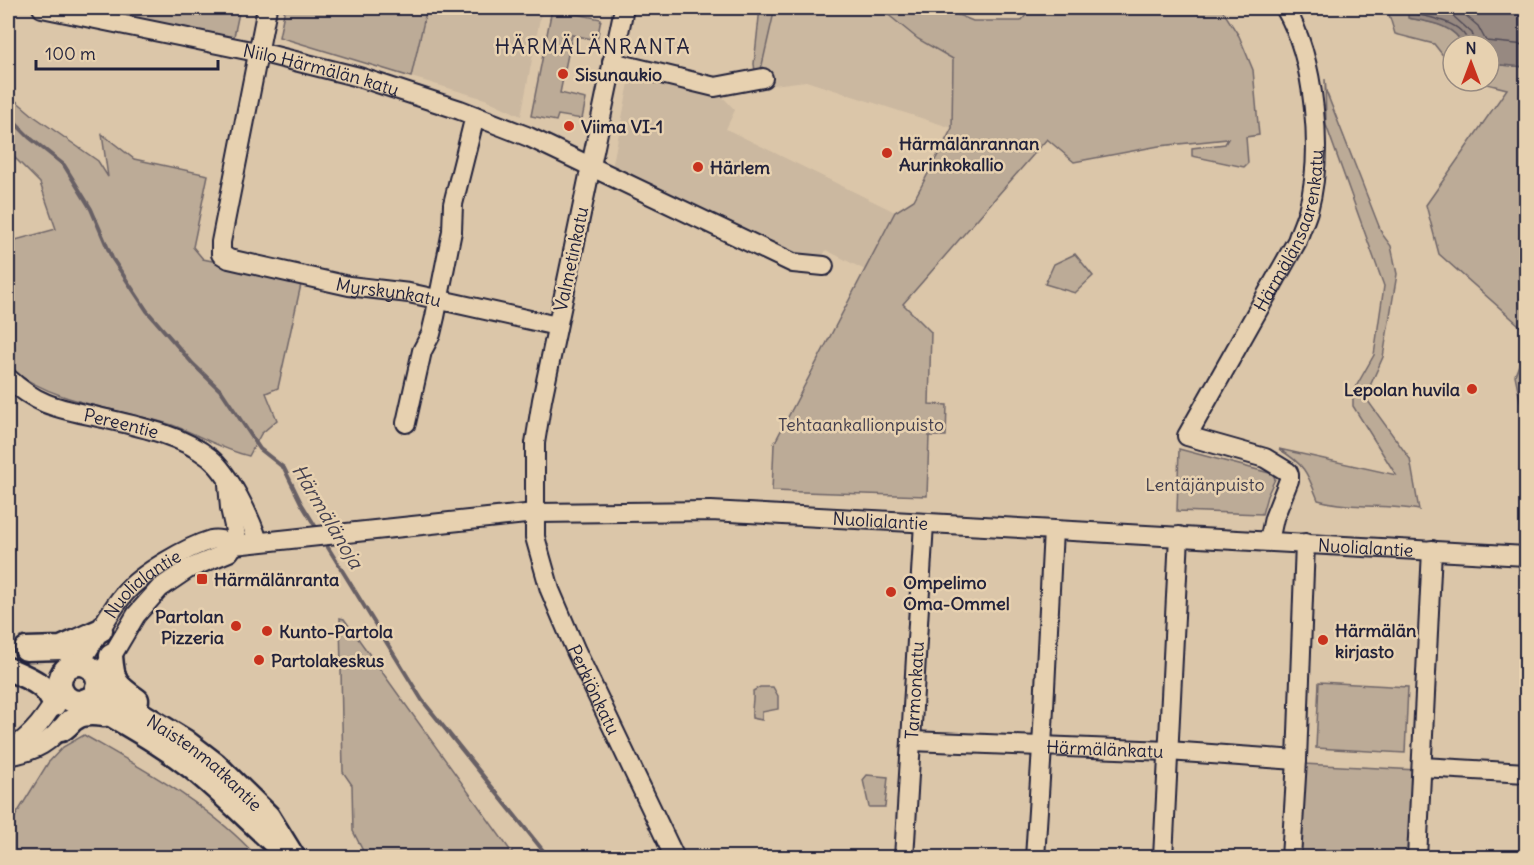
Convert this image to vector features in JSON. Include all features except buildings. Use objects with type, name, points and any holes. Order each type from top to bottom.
[{"type":"main road","points":[[17,646],[61,648],[101,630]]},
{"type":"main road","name":"Naistenmatkantie","points":[[17,646],[76,687],[111,716],[126,722],[190,766],[292,858]]},
{"type":"main road","points":[[111,656],[112,673],[117,685],[151,710],[157,723]]},
{"type":"main road","name":"Naistenmatkantie","points":[[8,662],[76,687],[157,723],[215,764],[243,790],[268,816],[292,858]]},
{"type":"main road","points":[[8,669],[45,688],[76,687]]},
{"type":"main road","points":[[61,730],[76,717],[87,714],[111,716]]},
{"type":"street","name":"Niilo Härmälän katu","points":[[42,8],[258,52],[359,77],[475,116],[529,137],[793,263],[824,267]]},
{"type":"street","points":[[258,52],[267,8]]},
{"type":"street","name":"Valmetinkatu","points":[[535,513],[535,443],[557,326],[624,8]]},
{"type":"street","name":"Härmälänsaarenkatu","points":[[1269,541],[1274,518],[1289,480],[1288,472],[1265,458],[1187,436],[1297,241],[1308,210],[1313,181],[1315,134],[1313,100],[1303,50],[1285,8]]},
{"type":"street","name":"Myrskynkatu","points":[[258,52],[221,242],[221,254],[229,259],[349,286],[409,293],[557,326]]},
{"type":"street","points":[[612,62],[715,87],[763,78]]},
{"type":"street","points":[[406,423],[422,351],[431,334],[452,231],[453,204],[475,116]]},
{"type":"street","name":"Pereentie","points":[[8,378],[40,402],[159,434],[189,445],[212,459],[248,512],[258,541]]},
{"type":"street","points":[[227,480],[236,544]]},
{"type":"street","name":"Nuolialantie","points":[[76,687],[101,630],[124,594],[144,576],[167,561],[212,540],[223,540],[236,544],[535,513],[711,511],[1527,556]]},
{"type":"street","name":"Perkiönkatu","points":[[535,513],[535,537],[550,590],[576,651],[675,858]]},
{"type":"street","name":"Tarmonkatu","points":[[904,858],[924,523]]},
{"type":"street","points":[[1035,858],[1053,530]]},
{"type":"street","points":[[1163,858],[1179,536]]},
{"type":"street","points":[[1291,858],[1305,543]]},
{"type":"street","name":"Nuolialantie","points":[[76,687],[111,656],[136,615],[160,588],[188,569],[229,552],[236,544]]},
{"type":"street","points":[[1417,858],[1432,550]]},
{"type":"street","points":[[8,756],[24,754],[48,742],[61,730],[76,687]]},
{"type":"street","points":[[8,751],[29,737],[76,687]]},
{"type":"street","name":"Härmälänkatu","points":[[911,741],[1168,751],[1297,760]]},
{"type":"street","points":[[1422,766],[1527,773]]},
{"type":"shaded area","points":[[427,8],[542,8],[521,116],[485,99],[411,77]]},
{"type":"shaded area","points":[[775,8],[880,8],[918,39],[953,59],[952,128],[806,81],[757,87]]},
{"type":"shaded area","points":[[631,73],[718,92],[735,110],[726,129],[895,212],[865,270],[826,250],[818,265],[612,168]]},
{"type":"green space","points":[[79,8],[240,8],[233,41]]},
{"type":"green space","points":[[285,8],[427,8],[411,77],[279,37]]},
{"type":"green space","points":[[760,8],[775,8],[757,87],[754,64]]},
{"type":"green space","name":"Tehtaankallionpuisto","points":[[880,8],[941,8],[973,21],[1021,21],[1032,8],[1221,8],[1239,36],[1253,70],[1259,135],[1246,137],[1248,163],[1244,167],[1192,156],[1192,148],[1225,144],[1228,139],[1159,146],[1074,162],[1047,139],[903,304],[931,332],[929,404],[947,405],[946,436],[929,436],[927,496],[772,491],[774,444],[895,212],[914,200],[952,128],[953,59],[918,39]]},
{"type":"green space","points":[[1387,8],[1408,8],[1409,18],[1440,25],[1455,33],[1441,33],[1441,53],[1434,44],[1395,34]]},
{"type":"green space","points":[[552,9],[601,19],[597,40],[572,35],[560,93],[586,99],[582,119],[558,115],[556,121],[531,116]]},
{"type":"green space","points":[[1501,65],[1526,67],[1526,331],[1439,254],[1426,205],[1507,89],[1501,88]]},
{"type":"green space","points":[[1325,79],[1326,91],[1382,234],[1391,246],[1397,274],[1383,357],[1365,397],[1410,459],[1419,510],[1343,505],[1318,500],[1304,470],[1295,460],[1279,449],[1396,475],[1353,406],[1353,392],[1374,355],[1384,286],[1326,125]]},
{"type":"green space","points":[[8,94],[35,117],[98,161],[108,177],[102,134],[134,159],[208,175],[193,247],[203,259],[302,280],[278,388],[266,393],[277,420],[261,434],[249,456],[229,450],[172,425],[66,397],[26,379],[8,367],[8,242],[56,229],[40,183],[8,151]]},
{"type":"green space","points":[[1075,254],[1093,276],[1075,293],[1045,284],[1054,264]]},
{"type":"green space","points":[[1526,347],[1526,429],[1515,375]]},
{"type":"green space","name":"Lentäjänpuisto","points":[[1179,449],[1273,474],[1275,479],[1262,514],[1177,511]]},
{"type":"green space","points":[[340,618],[344,619],[515,857],[366,857],[353,831],[352,785],[343,772]]},
{"type":"green space","points":[[1319,682],[1408,687],[1405,753],[1316,748]]},
{"type":"green space","points":[[760,687],[773,687],[778,696],[778,709],[762,712],[762,720],[752,718],[753,691]]},
{"type":"green space","points":[[84,735],[153,775],[198,805],[219,821],[257,857],[8,857],[8,828],[48,763],[63,747]]},
{"type":"green space","points":[[1303,764],[1417,770],[1412,857],[1298,858]]},
{"type":"green space","points":[[867,775],[888,777],[885,807],[869,807],[863,780]]},
{"type":"water","points":[[1408,8],[1526,8],[1526,67],[1501,65],[1501,33],[1454,33],[1439,25],[1408,18]]},
{"type":"waterway","name":"Härmälänoja","points":[[8,116],[30,138],[64,165],[91,209],[112,258],[147,311],[193,364],[222,392],[260,449],[284,468],[317,529]]},
{"type":"waterway","name":"Härmälänoja","points":[[324,541],[422,700],[549,858]]},
{"type":"place","name":"Sisunaukio","points":[[563,74]]},
{"type":"place","name":"Viima VI-1","points":[[569,126]]},
{"type":"place","name":"Härmälänrannan Aurinkokallio","points":[[887,153]]},
{"type":"place","name":"Härlem","points":[[698,167]]},
{"type":"place","name":"Lepolan huvila","points":[[1472,389]]},
{"type":"place","name":"Härmälänranta","points":[[202,579]]},
{"type":"place","name":"Ompelimo Oma-Ommel","points":[[891,592]]},
{"type":"place","name":"Partolan Pizzeria","points":[[236,626]]},
{"type":"place","name":"Kunto-Partola","points":[[267,631]]},
{"type":"place","name":"Härmälän kirjasto","points":[[1323,640]]},
{"type":"place","name":"Partolakeskus","points":[[259,660]]},
{"type":"district","name":"HÄRMÄLÄNRANTA","points":[[593,46]]}]
